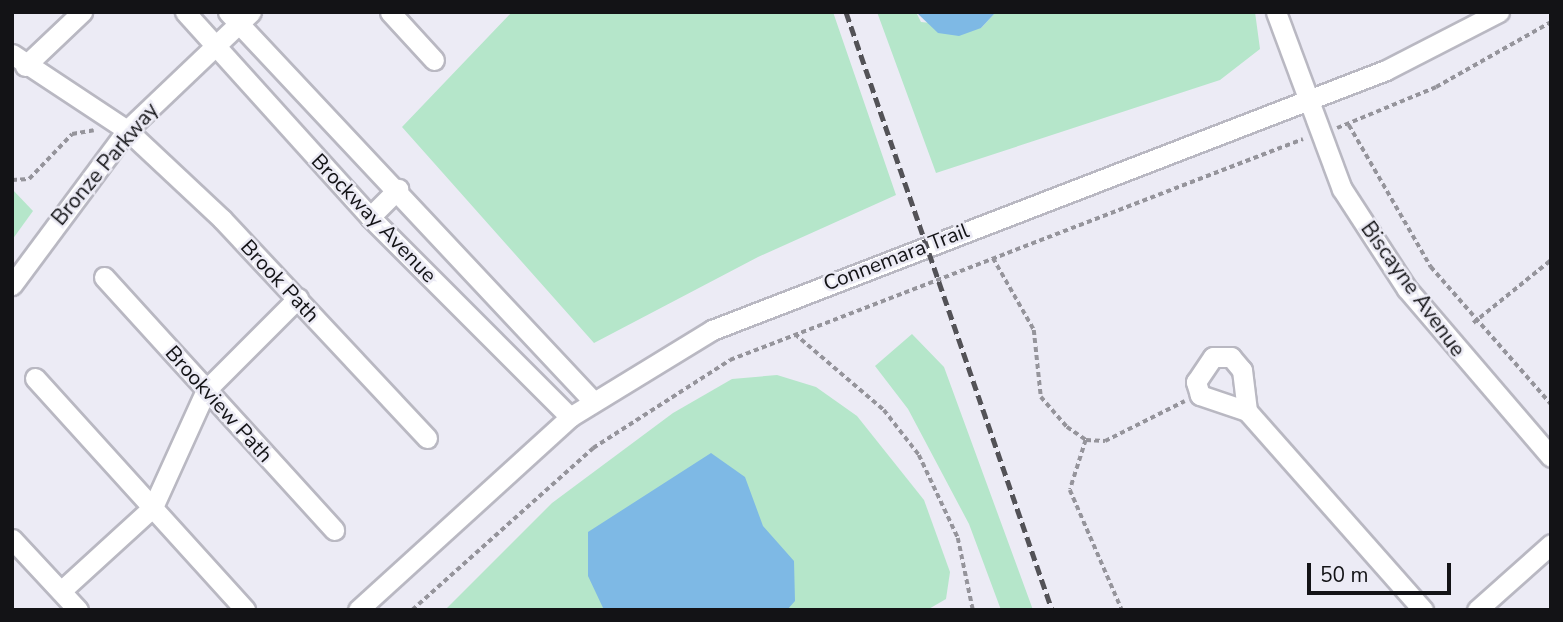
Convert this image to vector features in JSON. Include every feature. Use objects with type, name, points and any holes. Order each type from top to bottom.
[{"type":"street","points":[[19,60],[82,12]]},
{"type":"street","name":"Brockway Avenue","points":[[185,12],[370,217],[570,417]]},
{"type":"street","points":[[390,12],[434,60]]},
{"type":"street","name":"Biscayne Avenue","points":[[1276,12],[1317,133],[1342,189],[1407,289],[1551,457]]},
{"type":"street","name":"Connemara Trail","points":[[358,610],[570,417],[712,330],[774,303],[1307,101],[1423,53],[1499,12]]},
{"type":"street","name":"Brockway Avenue","points":[[240,16],[593,401]]},
{"type":"street","name":"Bronze Parkway","points":[[12,285],[128,130],[215,45],[240,16]]},
{"type":"street","name":"Brook Path","points":[[19,60],[128,130],[298,298],[427,438]]},
{"type":"street","points":[[370,217],[398,189]]},
{"type":"street","name":"Brookview Path","points":[[104,277],[334,530]]},
{"type":"street","points":[[61,591],[153,507],[206,390],[298,298]]},
{"type":"street","points":[[1247,411],[1242,370],[1231,357],[1213,357],[1201,368],[1200,395],[1247,411],[1423,610]]},
{"type":"street","points":[[35,377],[245,610]]},
{"type":"street","points":[[12,539],[78,610]]},
{"type":"street","points":[[1478,610],[1551,544]]},
{"type":"path","points":[[412,610],[618,429],[730,360],[1317,133],[1349,124],[1436,87],[1551,22]]},
{"type":"path","points":[[1349,124],[1394,211],[1473,323],[1551,404]]},
{"type":"path","points":[[12,180],[29,179],[72,134],[95,130]]},
{"type":"path","points":[[993,258],[1034,330],[1041,397],[1086,440],[1115,438],[1200,395]]},
{"type":"path","points":[[1473,323],[1551,260]]},
{"type":"path","points":[[795,334],[884,410],[919,455],[958,538],[973,610]]},
{"type":"path","points":[[1086,440],[1070,490],[1122,610]]},
{"type":"green space","points":[[512,12],[833,12],[896,195],[758,257],[594,343],[402,127]]},
{"type":"green space","points":[[877,12],[916,12],[921,22],[981,28],[996,12],[1255,12],[1260,49],[1220,80],[936,173]]},
{"type":"green space","points":[[12,189],[33,211],[12,240]]},
{"type":"green space","points":[[912,334],[944,367],[1033,610],[1001,610],[969,524],[908,409],[875,366]]},
{"type":"green space","points":[[777,375],[816,387],[857,416],[924,500],[950,572],[946,599],[927,610],[445,610],[552,503],[673,413],[732,379]]},
{"type":"water","points":[[916,12],[996,12],[981,28],[959,36],[938,33]]},
{"type":"water","points":[[711,453],[745,477],[763,526],[794,561],[795,601],[787,610],[604,610],[588,576],[588,532]]},
{"type":"railway","points":[[846,12],[1052,610]]}]
